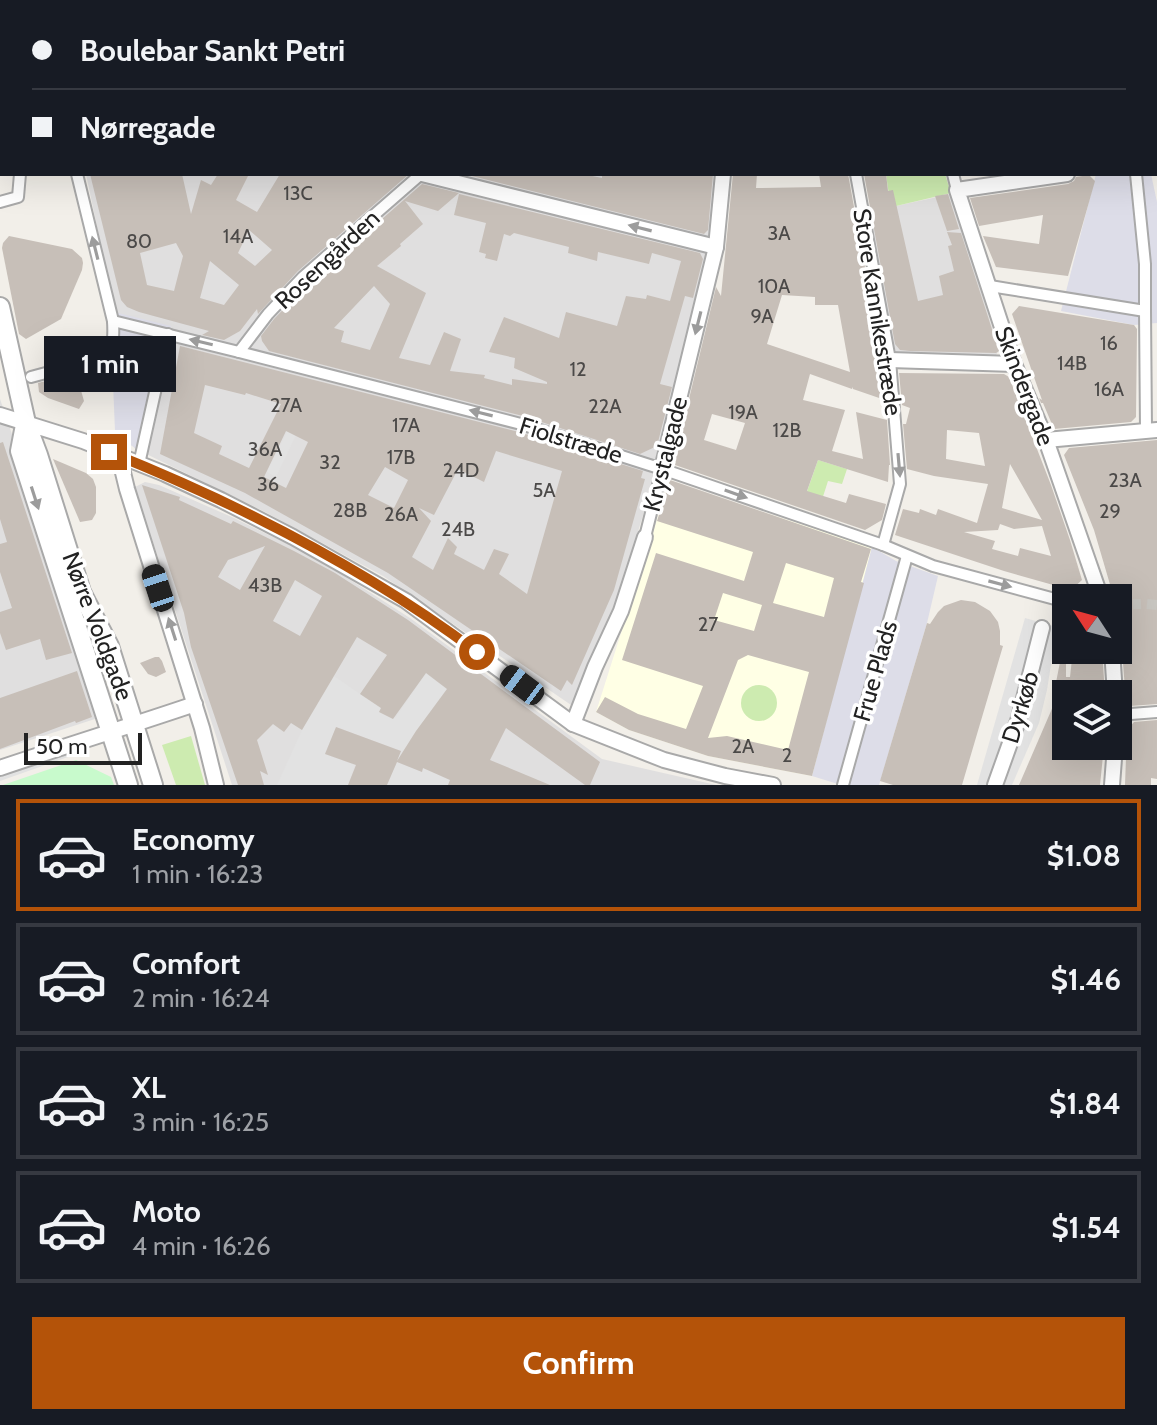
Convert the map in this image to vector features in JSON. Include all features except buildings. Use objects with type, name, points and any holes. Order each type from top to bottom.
[{"type":"street","points":[[0,202],[18,197],[20,176]]},
{"type":"street","points":[[31,377],[101,358],[110,351],[114,337],[113,321],[77,176]]},
{"type":"street","name":"Rosengården","points":[[239,352],[268,314],[303,277],[420,176]]},
{"type":"street","points":[[430,176],[716,247]]},
{"type":"street","name":"Krystalgade","points":[[573,724],[621,611],[645,537],[716,247],[723,176]]},
{"type":"street","name":"Store Kannikestræde","points":[[856,176],[890,360],[900,484],[883,545]]},
{"type":"street","name":"Skindergade","points":[[954,176],[1014,364],[1046,440],[1096,584]]},
{"type":"street","points":[[957,190],[1053,176]]},
{"type":"street","points":[[1046,440],[1152,430],[1145,264],[1136,176]]},
{"type":"street","points":[[990,286],[1145,311]]},
{"type":"street","name":"Nørre Voldgade","points":[[0,307],[26,423],[81,592],[109,646],[153,785]]},
{"type":"street","name":"Fiolstræde","points":[[113,321],[521,424],[883,545],[933,566],[1052,598]]},
{"type":"street","points":[[139,464],[168,334]]},
{"type":"street","points":[[890,360],[1014,364]]},
{"type":"street","points":[[0,415],[83,441],[139,464],[221,500],[293,537],[406,601],[573,724],[724,780],[773,785]]},
{"type":"street","name":"Nørre Voldgade","points":[[26,423],[20,451],[128,785]]},
{"type":"street","points":[[119,456],[195,704],[216,785]]},
{"type":"street","name":"Frue Plads","points":[[843,785],[907,556]]},
{"type":"street","name":"Dyrkøb","points":[[995,785],[1019,718],[1042,628]]},
{"type":"street","points":[[0,768],[195,704]]},
{"type":"street","points":[[1132,714],[1157,712]]},
{"type":"street","points":[[1112,785],[1114,760]]},
{"type":"shaded area","points":[[86,176],[714,176],[713,236],[652,486],[620,590],[574,707],[383,576],[265,512],[134,448],[108,280]]},
{"type":"shaded area","points":[[1095,176],[1151,176],[1157,202],[1157,323],[1134,325],[1061,311]]},
{"type":"shaded area","points":[[951,194],[999,350],[995,357],[896,352],[892,344],[866,206],[895,202],[896,206]]},
{"type":"shaded area","points":[[110,311],[171,326],[145,454],[124,441],[115,431]]},
{"type":"shaded area","points":[[0,399],[101,717],[0,750]]},
{"type":"shaded area","points":[[289,428],[297,433],[276,477],[267,472]]},
{"type":"shaded area","points":[[145,482],[159,485],[234,518],[335,570],[410,618],[602,759],[716,785],[232,785],[135,487]]},
{"type":"shaded area","points":[[669,482],[872,547],[812,776],[708,756],[629,730],[596,712]]},
{"type":"shaded area","points":[[872,547],[896,561],[938,576],[879,785],[841,785],[812,776]]},
{"type":"shaded area","points":[[1025,618],[1052,626],[1052,658],[1039,723],[1012,785],[977,785]]},
{"type":"shaded area","points":[[426,673],[447,689],[410,741],[421,772],[423,768],[450,780],[448,785],[387,785],[401,751],[337,727],[325,754],[355,765],[348,785],[277,785],[302,730],[334,676],[395,718]]},
{"type":"shaded area","points":[[83,747],[85,751],[0,781],[0,776]]},
{"type":"green space","points":[[886,176],[946,176],[951,193],[896,206],[890,202]]},
{"type":"green space","points":[[818,460],[847,469],[842,484],[828,481],[819,509],[803,503]]},
{"type":"green space","points":[[759,685],[772,690],[777,703],[772,716],[759,721],[746,716],[741,703],[746,690]]},
{"type":"green space","points":[[191,736],[205,785],[176,785],[162,745]]},
{"type":"green space","points":[[76,760],[111,777],[114,785],[3,785]]},
{"type":"tunnel","points":[[1132,604],[1141,604]]},
{"type":"tunnel","points":[[1147,604],[1157,605]]},
{"type":"route","points":[[109,452],[165,474],[293,537],[406,601],[477,652]]}]
